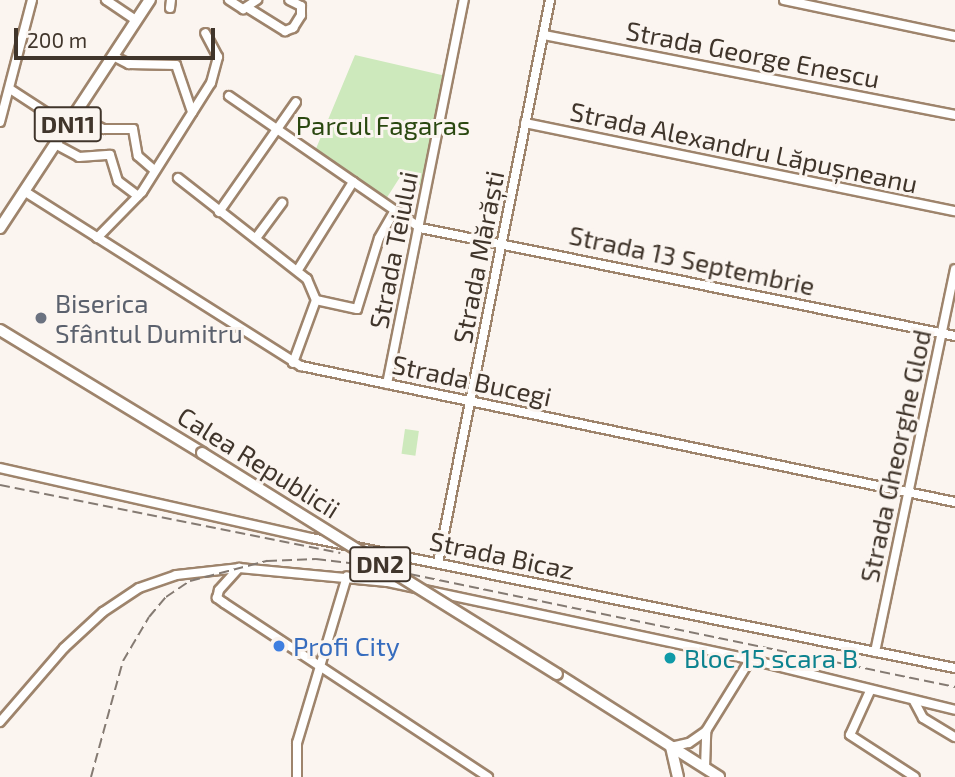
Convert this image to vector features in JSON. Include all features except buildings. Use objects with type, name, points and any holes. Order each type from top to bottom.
[{"type":"main road","name":"DN11","points":[[0,228],[149,0]]},
{"type":"main road","points":[[0,323],[19,342]]},
{"type":"main road","name":"Calea Republicii","points":[[0,330],[202,453],[705,768]]},
{"type":"main road","points":[[671,747],[678,777],[705,768]]},
{"type":"main road","name":"DN2","points":[[705,768],[719,777]]},
{"type":"street","points":[[0,122],[32,0]]},
{"type":"street","points":[[106,0],[136,20]]},
{"type":"street","points":[[229,0],[238,8],[248,8],[285,31],[293,28],[301,15],[301,6],[289,0]]},
{"type":"street","points":[[248,8],[257,0]]},
{"type":"street","name":"Strada Teiului","points":[[387,384],[464,0]]},
{"type":"street","name":"Strada Mărăști","points":[[438,563],[550,0]]},
{"type":"street","points":[[784,0],[955,36]]},
{"type":"street","points":[[97,238],[138,196],[211,83],[218,57],[205,33]]},
{"type":"street","name":"Strada George Enescu","points":[[544,35],[955,115]]},
{"type":"street","points":[[113,55],[129,64],[167,62],[176,65],[192,112]]},
{"type":"street","points":[[10,89],[67,126]]},
{"type":"street","points":[[229,96],[420,228]]},
{"type":"street","points":[[219,212],[296,102]]},
{"type":"street","points":[[74,114],[103,129],[133,129],[138,156],[155,170]]},
{"type":"street","name":"Strada Alexandru Lăpușneanu","points":[[526,123],[955,211]]},
{"type":"street","points":[[55,144],[79,157],[110,155],[118,181],[138,196]]},
{"type":"street","points":[[178,178],[219,212],[299,268],[316,300],[293,363]]},
{"type":"street","points":[[299,268],[353,182]]},
{"type":"street","name":"Strada Bucegi","points":[[24,191],[293,363],[955,502]]},
{"type":"street","points":[[256,238],[282,204]]},
{"type":"street","points":[[316,300],[357,309],[379,238],[395,210]]},
{"type":"street","name":"Strada 13 Septembrie","points":[[420,228],[503,242],[955,336]]},
{"type":"street","name":"Strada Gheorghe Glod","points":[[875,652],[955,269]]},
{"type":"street","name":"Strada Bicaz","points":[[0,468],[438,563],[955,668]]},
{"type":"street","points":[[240,568],[217,598],[488,777]]},
{"type":"street","points":[[0,722],[64,648],[130,594],[176,575],[240,568],[347,576],[750,660],[955,710]]},
{"type":"street","points":[[295,776],[297,743],[347,576]]},
{"type":"street","points":[[671,747],[689,743],[706,731],[750,660]]},
{"type":"street","points":[[870,691],[850,734],[915,777]]},
{"type":"street","points":[[914,701],[923,718],[955,737]]},
{"type":"street","points":[[705,768],[706,731]]},
{"type":"green space","name":"Parcul Fagaras","points":[[355,55],[446,76],[425,188],[402,174],[386,199],[315,151]]},
{"type":"green space","points":[[405,429],[419,431],[415,456],[402,454]]},
{"type":"railway","points":[[0,485],[340,553]]},
{"type":"railway","points":[[91,777],[123,661],[149,617],[166,597],[190,581],[267,561],[316,559],[366,565],[955,687]]},
{"type":"place","name":"Biserica Sfântul Dumitru","points":[[41,318]]},
{"type":"place","name":"Profi City","points":[[279,646]]},
{"type":"place","name":"Bloc 15 scara B","points":[[670,658]]}]
